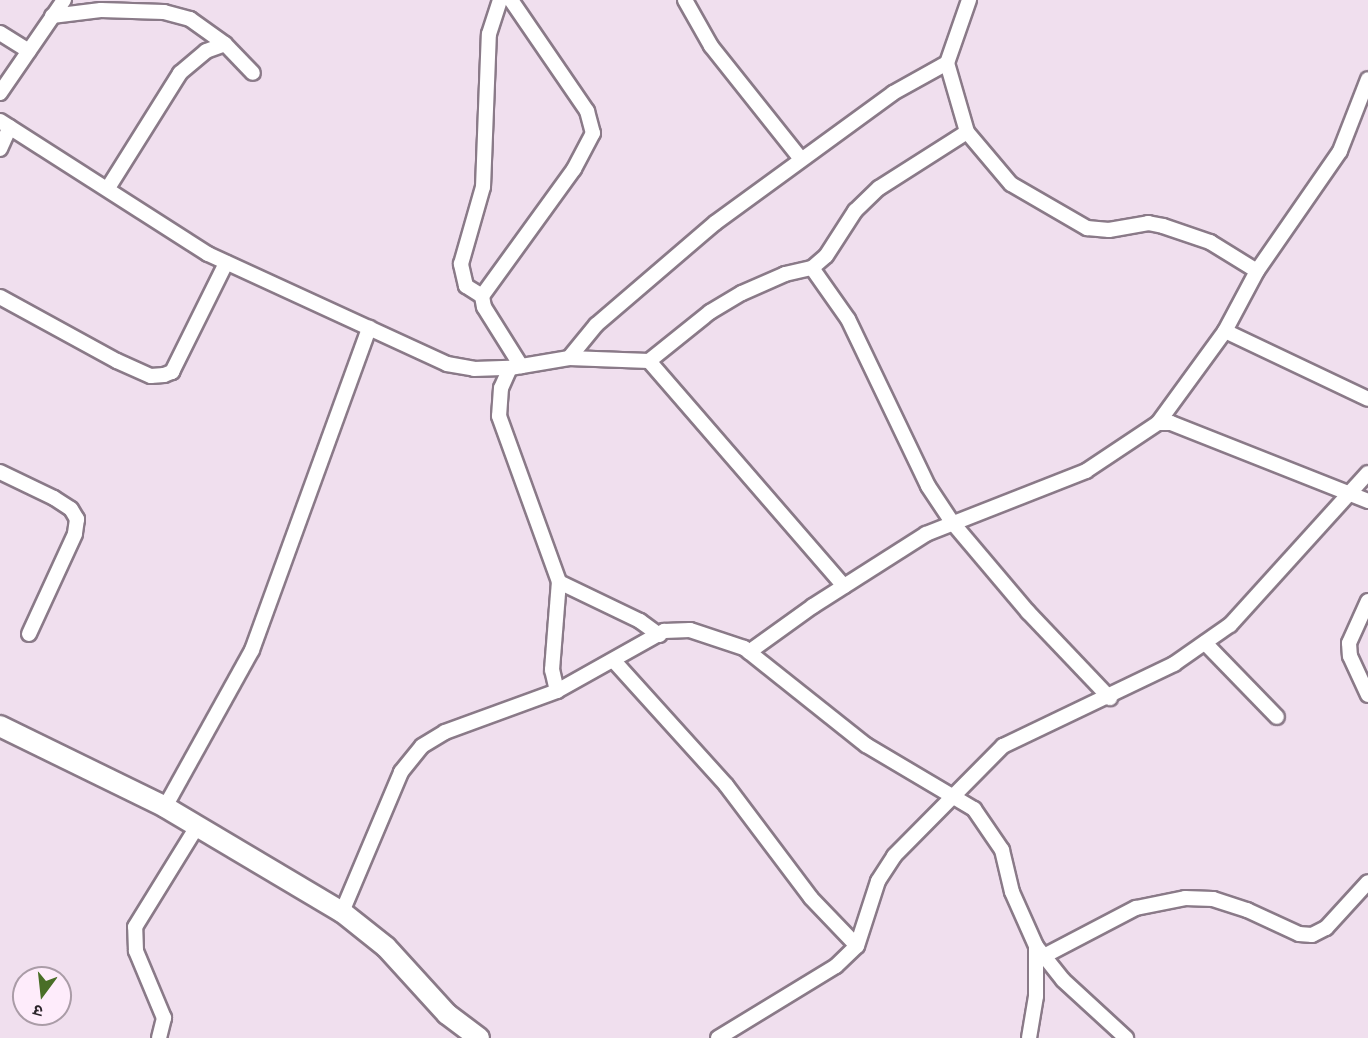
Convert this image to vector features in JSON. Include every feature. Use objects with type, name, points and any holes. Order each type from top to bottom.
[{"type":"main road","points":[[0,726],[165,807],[342,912],[386,947],[447,1014],[479,1038]]},
{"type":"street","points":[[0,93],[64,0]]},
{"type":"street","points":[[482,296],[466,286],[461,264],[464,240],[483,187],[489,34],[500,0]]},
{"type":"street","points":[[511,0],[587,111],[593,133],[574,169],[482,296],[484,307],[515,367]]},
{"type":"street","points":[[685,0],[718,54],[801,159]]},
{"type":"street","points":[[966,2],[947,63],[967,132],[1011,184],[1087,228],[1109,230],[1148,223],[1163,226],[1210,242],[1257,271]]},
{"type":"street","points":[[52,16],[101,10],[164,12],[190,19],[225,44],[253,73]]},
{"type":"street","points":[[0,33],[28,51]]},
{"type":"street","points":[[108,188],[180,73],[206,51],[225,44]]},
{"type":"street","points":[[569,358],[596,325],[715,223],[893,93],[947,63]]},
{"type":"street","points":[[749,652],[844,586],[926,534],[1086,471],[1158,423],[1226,331],[1257,271],[1340,151],[1368,79]]},
{"type":"street","points":[[0,150],[5,124],[226,263],[447,364],[474,369],[515,367],[569,358],[649,361],[710,312],[742,292],[785,274],[812,268],[826,256],[855,210],[879,188],[967,132]]},
{"type":"street","points":[[0,297],[117,361],[151,376],[164,375],[171,372],[226,263]]},
{"type":"street","points":[[812,268],[848,319],[928,486],[952,522],[1028,612],[1110,698]]},
{"type":"street","points":[[165,807],[252,650],[369,328]]},
{"type":"street","points":[[1226,331],[1368,399]]},
{"type":"street","points":[[649,361],[844,586]]},
{"type":"street","points":[[515,367],[501,388],[500,416],[559,582],[552,670],[557,691]]},
{"type":"street","points":[[1158,423],[1171,423],[1348,496],[1368,501]]},
{"type":"street","points":[[0,472],[54,498],[71,509],[77,519],[75,534],[29,634]]},
{"type":"street","points":[[718,1038],[836,966],[857,946],[885,867],[1003,746],[1110,698],[1174,664],[1230,625],[1368,473]]},
{"type":"street","points":[[559,582],[640,621],[659,635]]},
{"type":"street","points":[[1368,601],[1349,643],[1350,656],[1368,694]]},
{"type":"street","points":[[342,912],[401,772],[422,746],[446,732],[557,691],[659,635],[690,630],[749,652],[866,745],[974,809],[1002,850],[1012,892],[1040,951],[1063,980],[1126,1038]]},
{"type":"street","points":[[1205,643],[1276,717]]},
{"type":"street","points":[[614,661],[726,785],[811,898],[857,946]]},
{"type":"street","points":[[159,1038],[164,1018],[136,951],[135,927],[141,911],[198,825]]},
{"type":"street","points":[[1040,951],[1136,908],[1185,898],[1213,899],[1299,934],[1312,935],[1326,928],[1368,882]]},
{"type":"street","points":[[1029,1038],[1040,951]]}]
